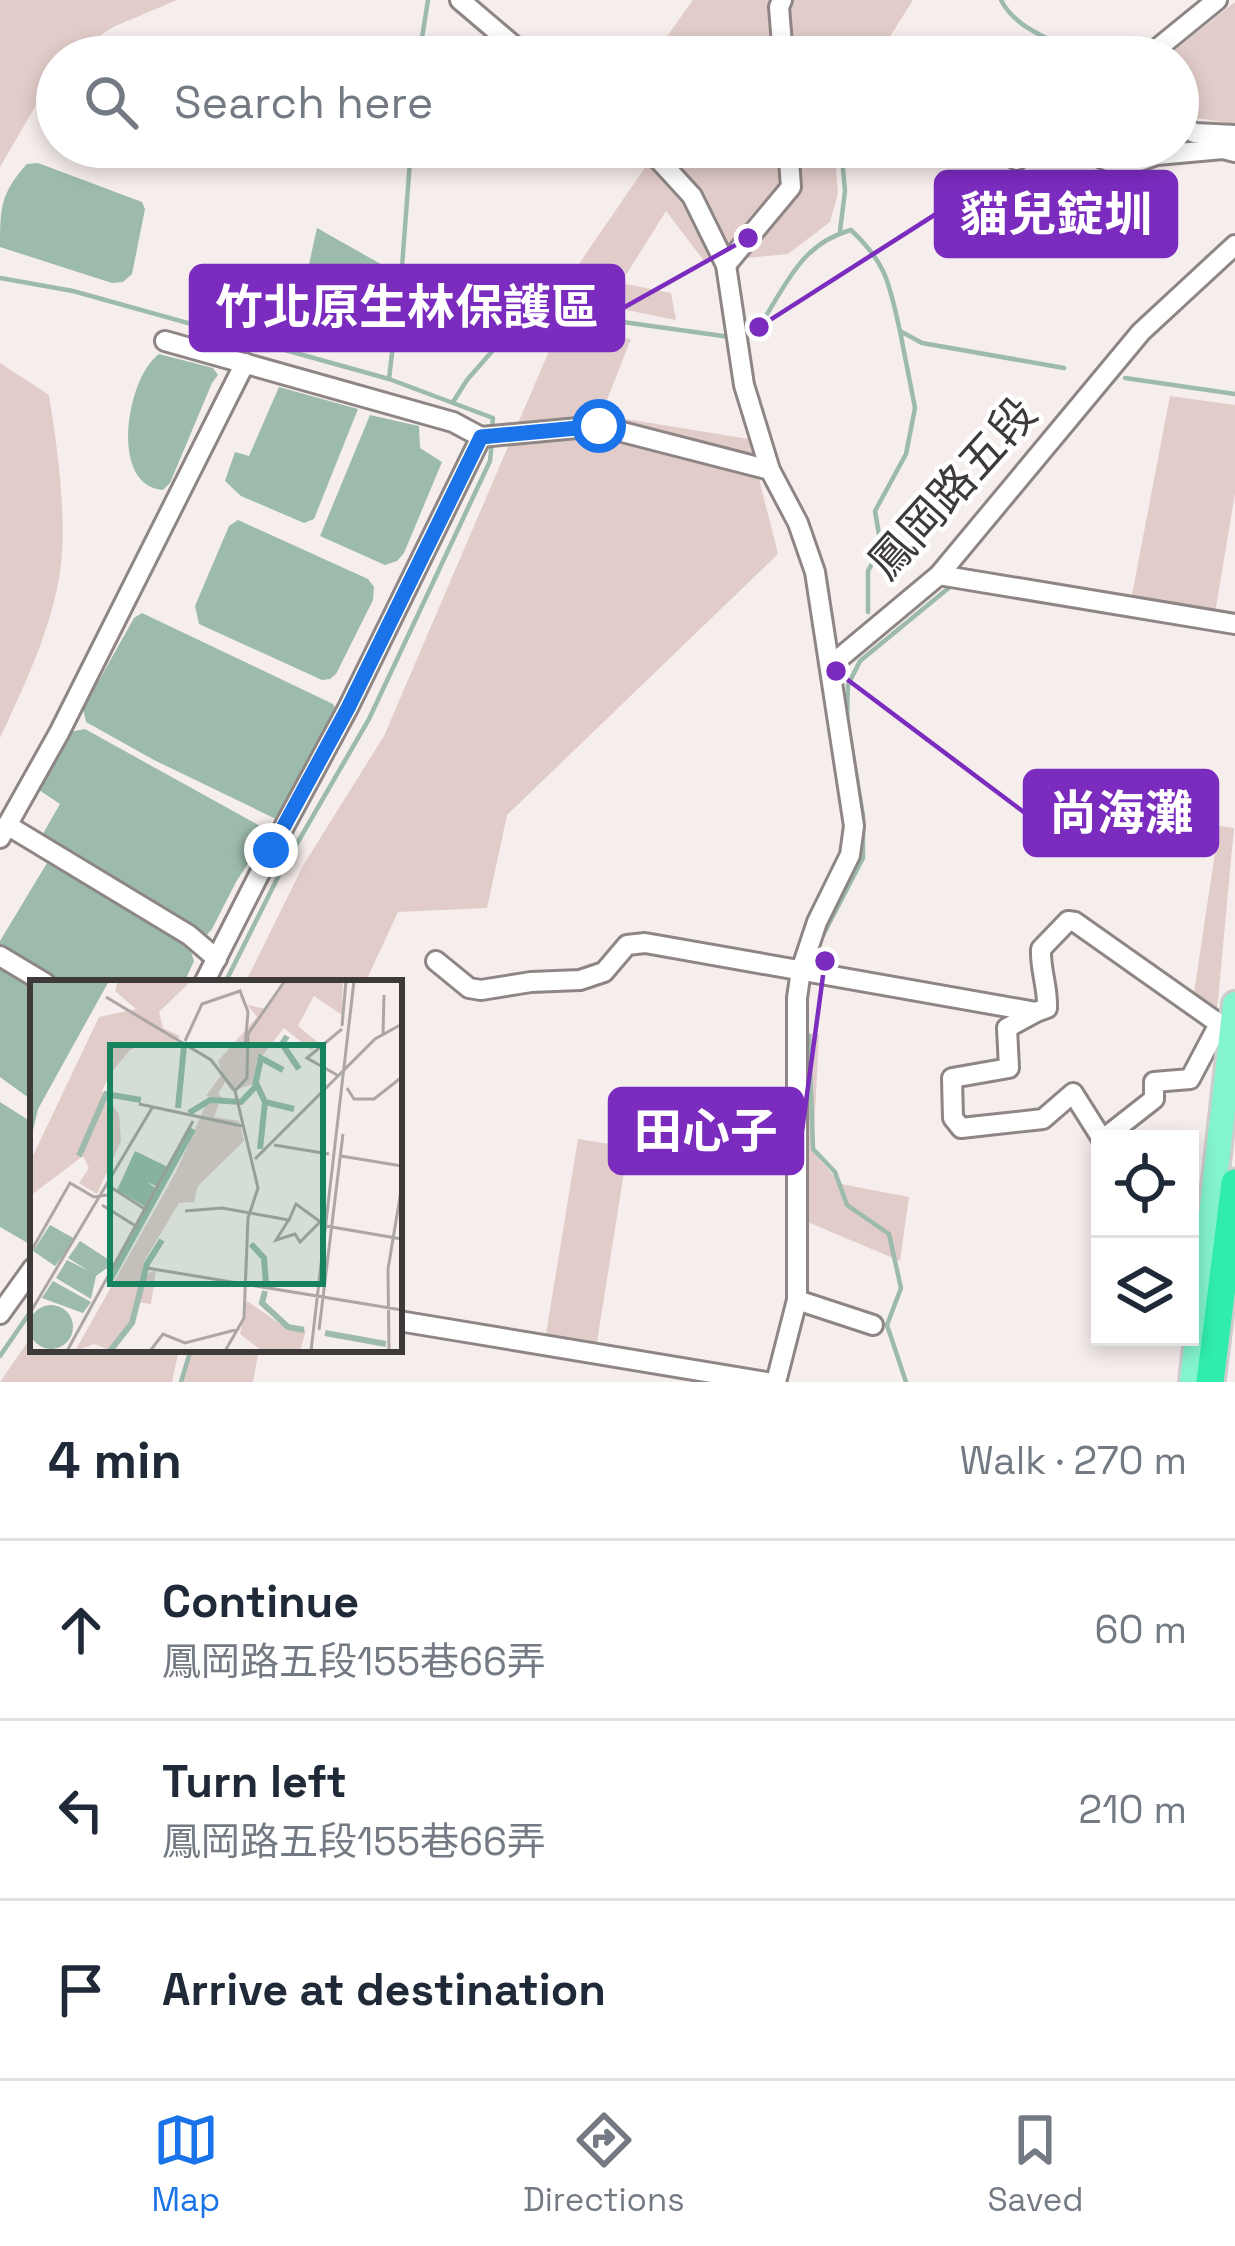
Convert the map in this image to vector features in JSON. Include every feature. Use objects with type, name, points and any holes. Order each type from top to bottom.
[{"type":"highway","points":[[1210,1382],[1235,1183]]},
{"type":"main road","points":[[1192,1382],[1230,1024]]},
{"type":"street","points":[[460,0],[502,36]]},
{"type":"street","points":[[1172,36],[1216,0]]},
{"type":"street","points":[[780,2],[782,36]]},
{"type":"street","points":[[1199,133],[1235,135]]},
{"type":"street","points":[[1199,151],[1235,152]]},
{"type":"street","points":[[666,168],[692,196],[726,265],[744,385],[770,470],[798,524],[815,572],[854,826],[850,855],[817,922],[797,998],[797,1300],[776,1382]]},
{"type":"street","points":[[726,265],[791,187],[790,168]]},
{"type":"street","name":"鳳岡路五段","points":[[830,666],[939,575],[1141,332],[1235,245]]},
{"type":"street","points":[[165,341],[453,422],[481,437],[599,426],[770,470]]},
{"type":"street","points":[[217,959],[189,935],[4,831],[245,363]]},
{"type":"street","points":[[206,980],[348,708],[481,437]]},
{"type":"street","points":[[939,575],[1235,624]]},
{"type":"street","points":[[1097,1130],[1073,1093],[1043,1119],[961,1128],[953,1118],[952,1078],[1009,1068],[1007,1028],[1047,1008],[1041,949],[1068,921],[1230,1024],[1190,1079],[1154,1082],[1154,1099],[1114,1130]]},
{"type":"street","points":[[436,961],[469,988],[481,990],[580,980],[604,972],[627,945],[645,943],[1036,1012]]},
{"type":"street","points":[[0,956],[40,980]]},
{"type":"street","points":[[0,1314],[30,1272]]},
{"type":"street","points":[[797,1300],[873,1325]]},
{"type":"street","points":[[402,1321],[766,1382]]},
{"type":"shaded area","points":[[0,0],[177,0],[100,36],[36,36],[36,105],[0,167]]},
{"type":"shaded area","points":[[693,0],[913,0],[890,36],[667,36]]},
{"type":"shaded area","points":[[1235,2],[1235,124],[1199,118],[1199,36],[1192,36]]},
{"type":"shaded area","points":[[27,164],[51,168],[142,202],[145,209],[132,274],[123,282],[112,283],[0,247],[7,193]]},
{"type":"shaded area","points":[[645,168],[836,168],[838,193],[830,222],[788,254],[705,262],[666,211],[621,283],[671,293],[676,320],[557,296]]},
{"type":"shaded area","points":[[317,228],[386,267],[376,342],[296,323]]},
{"type":"shaded area","points":[[558,330],[631,339],[601,415],[749,439],[778,554],[507,815],[487,908],[398,912],[366,980],[246,980],[304,864],[384,736]]},
{"type":"shaded area","points":[[159,354],[213,368],[218,375],[163,490],[146,484],[135,470],[128,430],[138,385]]},
{"type":"shaded area","points":[[0,363],[49,395],[63,533],[59,577],[47,624],[0,738]]},
{"type":"shaded area","points":[[279,387],[358,409],[314,519],[304,523],[241,496],[225,481],[235,452],[249,456]]},
{"type":"shaded area","points":[[1170,396],[1235,405],[1235,494],[1215,613],[1131,600]]},
{"type":"shaded area","points":[[370,415],[419,426],[420,448],[442,462],[404,553],[385,565],[320,536]]},
{"type":"shaded area","points":[[238,520],[368,579],[374,587],[373,600],[330,679],[322,680],[199,624],[195,606],[229,526]]},
{"type":"shaded area","points":[[142,613],[333,704],[338,714],[278,820],[86,722],[83,709],[134,618]]},
{"type":"shaded area","points":[[85,729],[269,831],[205,937],[40,839],[60,804],[36,788],[69,732]]},
{"type":"shaded area","points":[[1219,826],[1234,828],[1217,1011],[1194,993]]},
{"type":"shaded area","points":[[47,863],[189,946],[194,961],[185,980],[56,980],[0,946]]},
{"type":"shaded area","points":[[0,969],[30,987],[30,1099],[0,1077]]},
{"type":"shaded area","points":[[809,1033],[819,1035],[813,1152],[841,1184],[909,1197],[900,1261],[803,1220]]},
{"type":"shaded area","points":[[0,1102],[30,1121],[30,1244],[0,1227]]},
{"type":"shaded area","points":[[578,1139],[628,1147],[597,1342],[546,1334]]},
{"type":"shaded area","points":[[30,1338],[30,1352],[178,1352],[172,1382],[0,1382]]},
{"type":"shaded area","points":[[188,1352],[258,1352],[253,1382],[179,1382]]},
{"type":"waterway","points":[[422,36],[428,0]]},
{"type":"waterway","points":[[1001,0],[1020,23],[1041,36]]},
{"type":"waterway","points":[[389,379],[409,168]]},
{"type":"waterway","points":[[840,231],[843,168]]},
{"type":"waterway","points":[[740,333],[759,327],[807,256],[851,230],[885,276],[900,331],[922,343],[1064,368]]},
{"type":"waterway","points":[[0,278],[73,291],[389,379],[493,418],[492,429]]},
{"type":"waterway","points":[[453,402],[495,348],[528,327],[580,316],[730,337]]},
{"type":"waterway","points":[[868,612],[868,571],[881,546],[875,511],[906,454],[915,408],[900,331]]},
{"type":"waterway","points":[[1125,378],[1235,394]]},
{"type":"waterway","points":[[226,980],[280,873],[369,719],[490,461],[492,441]]},
{"type":"waterway","points":[[819,943],[863,858],[863,816],[847,718],[848,685],[860,661],[951,586],[957,587]]},
{"type":"waterway","points":[[809,1036],[813,1149],[835,1172],[847,1205],[889,1234],[901,1288],[887,1325],[906,1382]]},
{"type":"waterway","points":[[0,1356],[30,1312]]},
{"type":"waterway","points":[[181,1382],[190,1352]]},
{"type":"place","name":"竹北原生林保護區","points":[[748,238]]},
{"type":"place","name":"貓兒錠圳","points":[[759,327]]},
{"type":"place","name":"尚海灘","points":[[836,671]]},
{"type":"place","name":"田心子","points":[[825,961]]},
{"type":"route","points":[[271,850],[348,708],[481,437],[599,426]]}]
